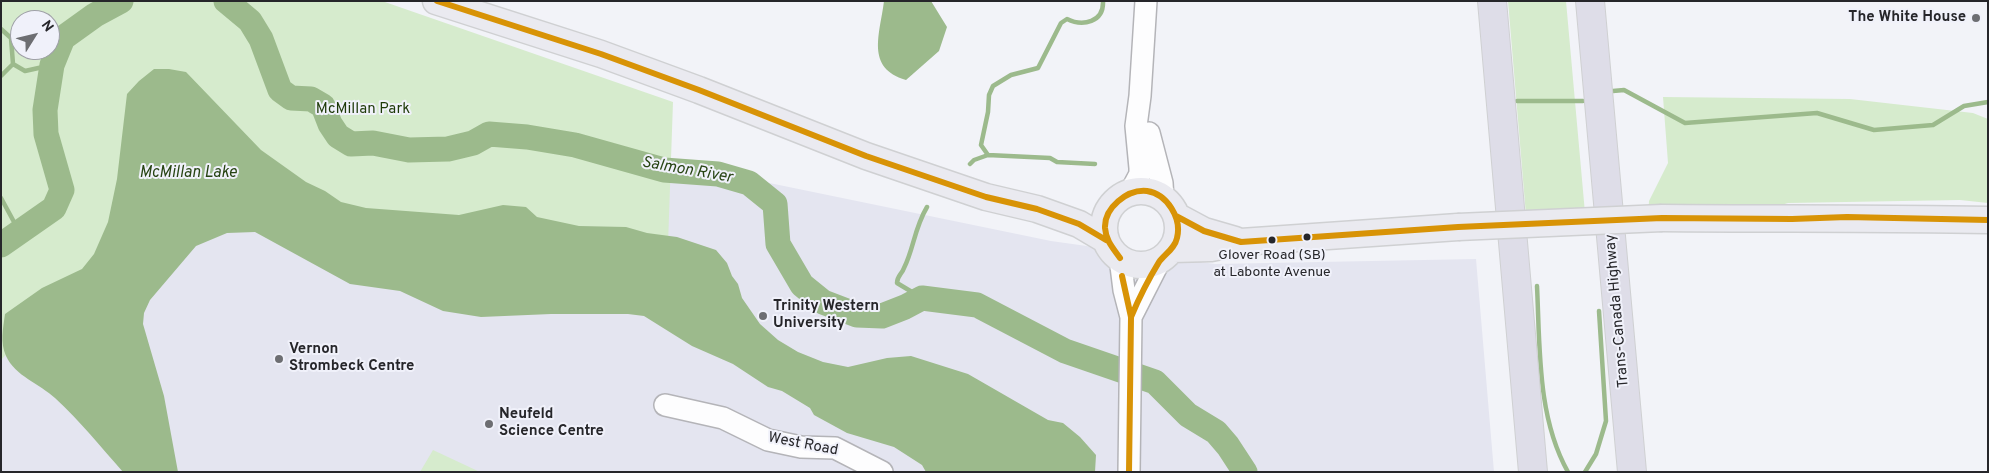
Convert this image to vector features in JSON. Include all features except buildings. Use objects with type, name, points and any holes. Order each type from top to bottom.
[{"type":"highway","points":[[1492,1],[1533,472]]},
{"type":"highway","name":"Trans-Canada Highway","points":[[1590,1],[1632,472]]},
{"type":"main road","points":[[436,1],[601,54],[699,90],[866,156],[986,197],[1037,209],[1078,224],[1129,263],[1140,265],[1166,254],[1241,242],[1458,227],[1662,218],[1792,219],[1847,217],[1988,220]]},
{"type":"main road","points":[[1037,209],[1089,209],[1147,192],[1204,231],[1241,242]]},
{"type":"main road","points":[[1113,249],[1105,222],[1121,200]]},
{"type":"main road","points":[[1166,254],[1177,238],[1178,227],[1169,207]]},
{"type":"street","points":[[1121,200],[1140,174],[1136,126],[1140,96],[1146,1]]},
{"type":"street","points":[[1140,96],[1151,146],[1169,207]]},
{"type":"street","points":[[1113,249],[1131,320],[1130,472]]},
{"type":"street","points":[[1131,320],[1166,254]]},
{"type":"street","name":"West Road","points":[[665,405],[723,418],[768,440],[801,447],[835,448],[882,472]]},
{"type":"shaded area","name":"Trinity Western University","points":[[664,170],[716,172],[1051,241],[1215,264],[1476,259],[1494,472],[1,472],[1,360],[173,189]]},
{"type":"green space","name":"McMillan Park","points":[[1,1],[382,1],[673,102],[667,273],[173,189],[1,360]]},
{"type":"green space","points":[[1508,1],[1566,1],[1585,213],[1526,215]]},
{"type":"green space","points":[[1663,97],[1850,99],[1973,113],[1988,119],[1988,203],[1960,200],[1788,203],[1754,213],[1648,219],[1649,201],[1668,163]]},
{"type":"green space","points":[[433,450],[480,472],[420,472]]},
{"type":"water","points":[[884,1],[931,1],[947,27],[939,51],[906,80],[893,75],[880,58],[878,37]]},
{"type":"water","name":"McMillan Lake","points":[[154,69],[186,72],[261,150],[306,182],[325,191],[341,202],[366,208],[459,215],[503,205],[526,207],[537,217],[579,226],[626,227],[647,233],[677,237],[716,250],[727,263],[732,276],[738,284],[742,298],[760,324],[778,340],[798,352],[823,362],[848,367],[887,358],[911,356],[968,374],[1048,420],[1063,423],[1080,437],[1096,455],[1095,472],[926,472],[922,465],[894,447],[847,433],[814,415],[810,408],[782,391],[768,387],[733,364],[692,346],[644,316],[628,314],[551,314],[481,317],[443,311],[400,291],[350,284],[255,232],[227,233],[196,246],[150,300],[144,313],[143,324],[164,396],[178,472],[123,472],[64,407],[49,393],[15,369],[4,351],[3,330],[5,314],[42,288],[82,269],[94,254],[108,222],[117,179],[127,94]]},
{"type":"waterway","name":"Salmon River","points":[[1,245],[54,208],[62,190],[46,134],[45,110],[52,65],[63,38],[95,15],[121,1]]},
{"type":"waterway","name":"Salmon River","points":[[226,1],[250,21],[261,39],[280,90],[291,98],[311,99],[323,106],[330,124],[338,136],[351,144],[373,143],[409,150],[448,149],[473,143],[489,134],[527,137],[575,145],[664,170],[718,174],[749,183],[775,204],[778,244],[802,285],[823,302],[857,315],[882,316],[922,298],[977,305],[1065,351],[1155,382],[1188,415],[1216,432],[1245,472]]},
{"type":"waterway","points":[[970,164],[974,160],[988,155],[981,145],[988,112],[989,95],[993,86],[1011,75],[1038,68],[1061,23],[1067,19],[1080,23],[1091,21],[1100,14],[1103,1]]},
{"type":"waterway","points":[[1,29],[11,38],[13,64],[1,76]]},
{"type":"waterway","points":[[13,64],[25,71],[52,65]]},
{"type":"waterway","points":[[1613,91],[1624,90],[1685,123],[1817,113],[1874,130],[1933,125],[1964,106],[1988,102]]},
{"type":"waterway","points":[[1517,101],[1583,101]]},
{"type":"waterway","points":[[988,155],[1050,158],[1057,162],[1095,164]]},
{"type":"waterway","points":[[1,198],[20,233]]},
{"type":"waterway","points":[[922,298],[897,283],[907,261],[919,223],[927,207]]},
{"type":"waterway","points":[[1537,286],[1540,357],[1545,405],[1550,428],[1568,472]]},
{"type":"waterway","points":[[1585,472],[1596,454],[1606,421],[1599,311]]},
{"type":"transit line","points":[[437,1],[601,54],[699,90],[866,156],[986,197],[1037,209],[1079,224],[1106,240]]},
{"type":"transit line","points":[[1120,258],[1107,237],[1105,228],[1108,213],[1118,201],[1132,193],[1147,191],[1161,197],[1167,202],[1175,215],[1178,230],[1177,238],[1170,251],[1159,262],[1131,317]]},
{"type":"transit line","points":[[1176,216],[1204,231],[1241,242],[1458,227],[1662,218],[1792,219],[1847,217],[1988,220]]},
{"type":"transit line","points":[[1122,276],[1131,317],[1129,472]]},
{"type":"place","name":"The White House","points":[[1976,18]]},
{"type":"place","name":"Glover Road (SB) at Labonte Avenue","points":[[1272,240]]},
{"type":"place","name":"Trinity Western University","points":[[763,316]]},
{"type":"place","name":"Vernon Strombeck Centre","points":[[279,359]]},
{"type":"place","name":"Neufeld Science Centre","points":[[489,424]]}]
